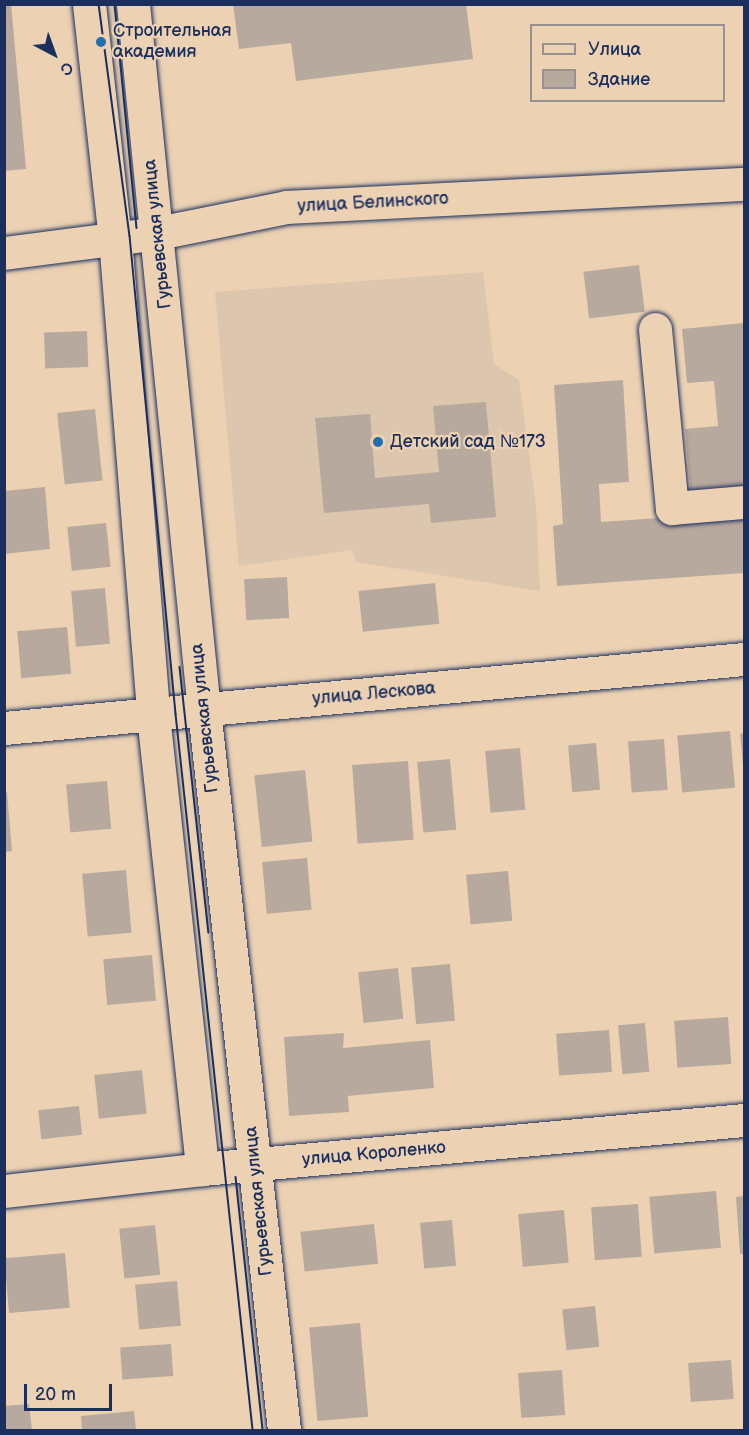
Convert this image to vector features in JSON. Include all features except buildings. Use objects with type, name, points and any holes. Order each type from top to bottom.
[{"type":"street","points":[[89,4],[115,238],[153,715],[202,1168]]},
{"type":"street","name":"Гурьевская улица","points":[[133,4],[158,233],[204,710],[284,1431]]},
{"type":"street","name":"улица Белинского","points":[[4,253],[158,233],[287,207],[744,184]]},
{"type":"street","points":[[655,329],[672,508],[744,501]]},
{"type":"street","name":"улица Лескова","points":[[4,728],[744,659]]},
{"type":"street","name":"улица Короленко","points":[[4,1191],[202,1168],[744,1120]]},
{"type":"shaded area","name":"Детский сад №173","points":[[483,272],[494,364],[519,380],[536,505],[540,591],[356,562],[352,550],[239,566],[215,292]]},
{"type":"tram line","points":[[99,4],[130,236],[176,714],[253,1430]]},
{"type":"tram line","points":[[115,4],[137,228]]},
{"type":"tram line","points":[[180,667],[209,932]]},
{"type":"tram line","points":[[236,1177],[263,1430]]},
{"type":"place","name":"Строительная академия","points":[[101,42]]},
{"type":"place","name":"Детский сад №173","points":[[378,442]]}]
